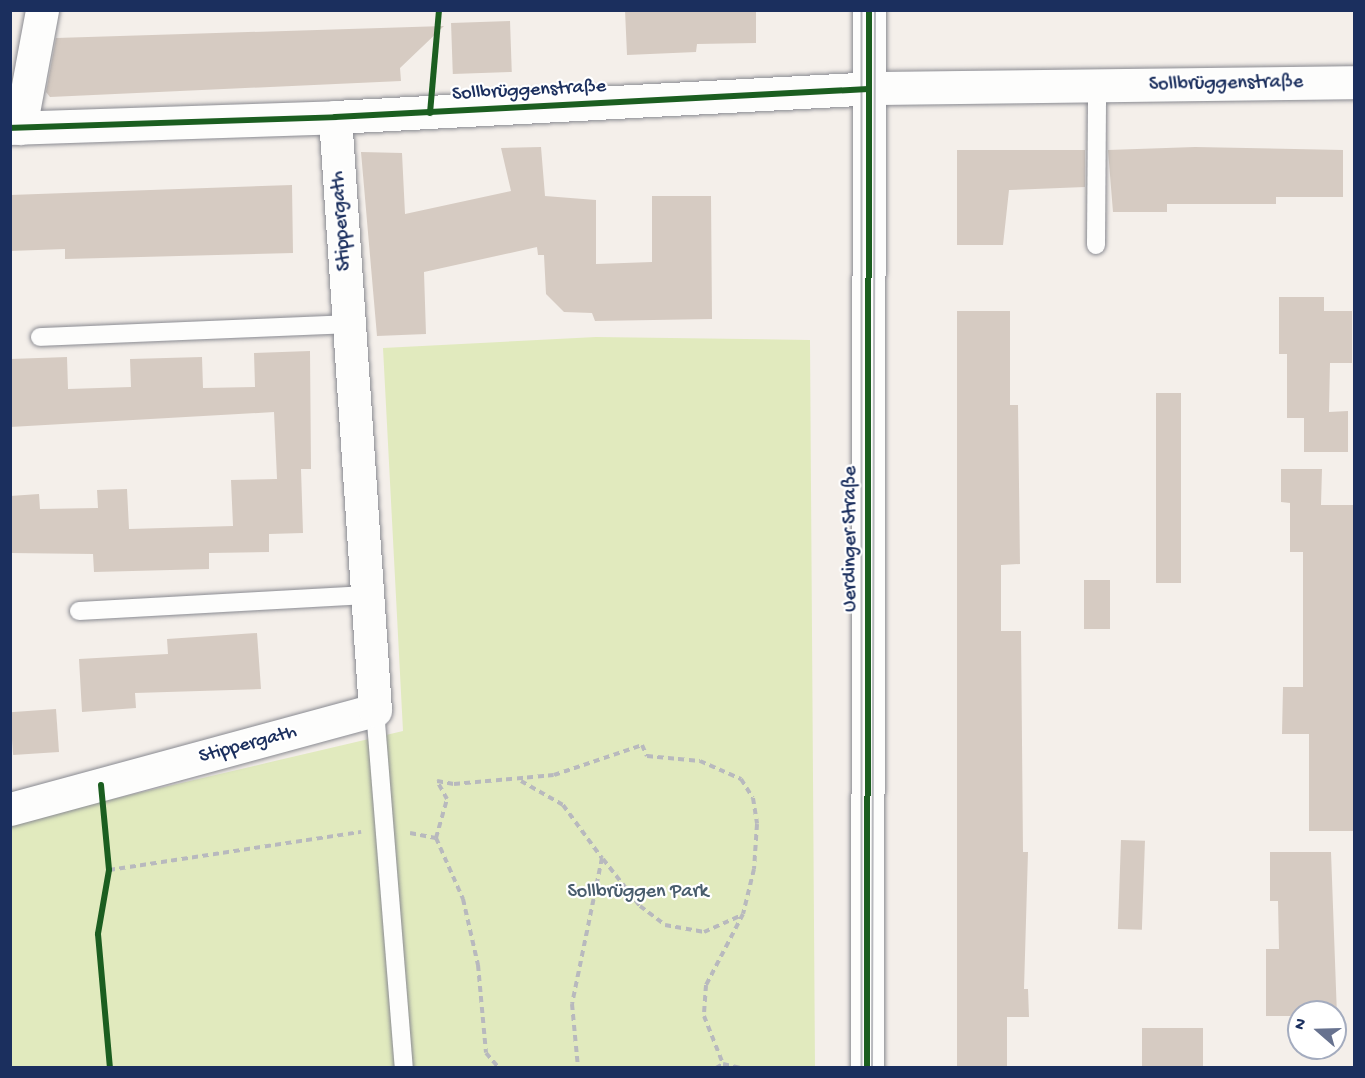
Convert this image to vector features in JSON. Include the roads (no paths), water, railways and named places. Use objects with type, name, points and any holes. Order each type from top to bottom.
[{"type":"street","points":[[15,128],[42,10]]},
{"type":"street","name":"Uerdinger Straße","points":[[867,1068],[869,10]]},
{"type":"street","name":"Sollbrüggenstraße","points":[[15,128],[335,117],[868,89],[1354,82]]},
{"type":"street","name":"Stippergath","points":[[10,808],[375,710],[335,117]]},
{"type":"lane","points":[[1096,245],[1097,86]]},
{"type":"lane","points":[[40,337],[349,324]]},
{"type":"lane","points":[[79,611],[367,595]]},
{"type":"lane","points":[[375,710],[404,1068]]},
{"type":"tram line","points":[[862,10],[862,1068]]},
{"type":"tram line","points":[[872,1068],[875,10]]},
{"type":"park label","name":"Sollbrüggen Park","points":[[638,892]]}]
